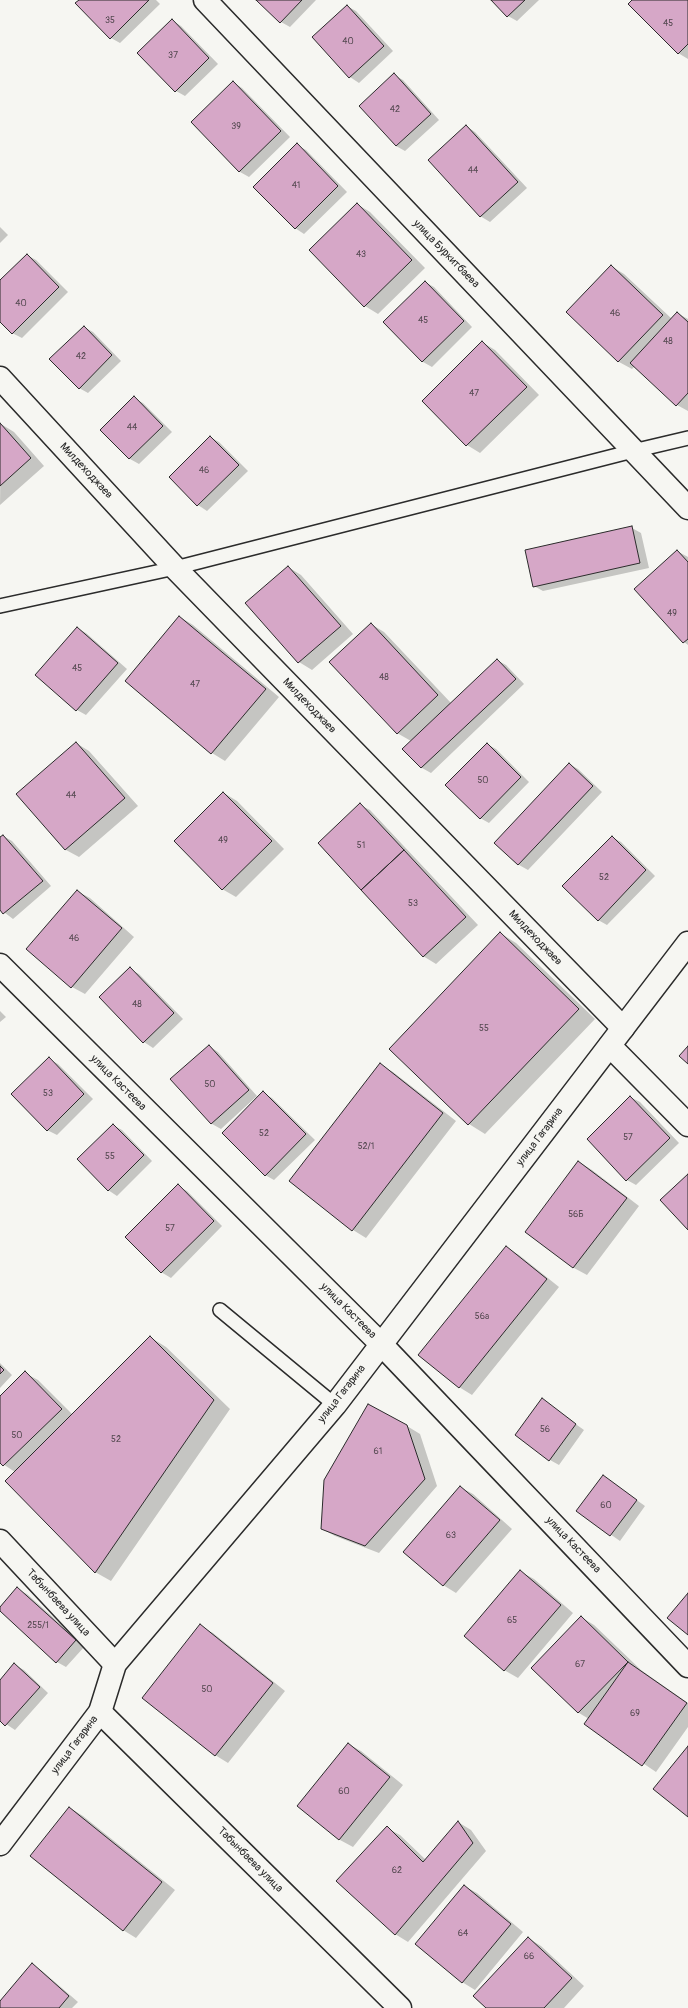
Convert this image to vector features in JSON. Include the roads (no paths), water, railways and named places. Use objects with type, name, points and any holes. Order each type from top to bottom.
[{"type":"street","name":"улица Буркитбаева","points":[[205,0],[688,508]]},
{"type":"street","name":"Милдеходжаев","points":[[0,378],[175,568],[623,1028]]},
{"type":"street","name":"улица Гагарина","points":[[0,1844],[100,1712],[116,1664],[335,1405],[688,944]]},
{"type":"street","name":"улица Кастеева","points":[[0,965],[381,1344],[688,1666]]},
{"type":"street","points":[[610,1046],[688,1125]]},
{"type":"street","name":"Табынбаева улица","points":[[0,1541],[116,1664]]},
{"type":"street","name":"Табынбаева улица","points":[[100,1712],[400,2008]]},
{"type":"lane","points":[[0,606],[175,568],[688,438]]},
{"type":"lane","points":[[220,1310],[335,1405]]}]
